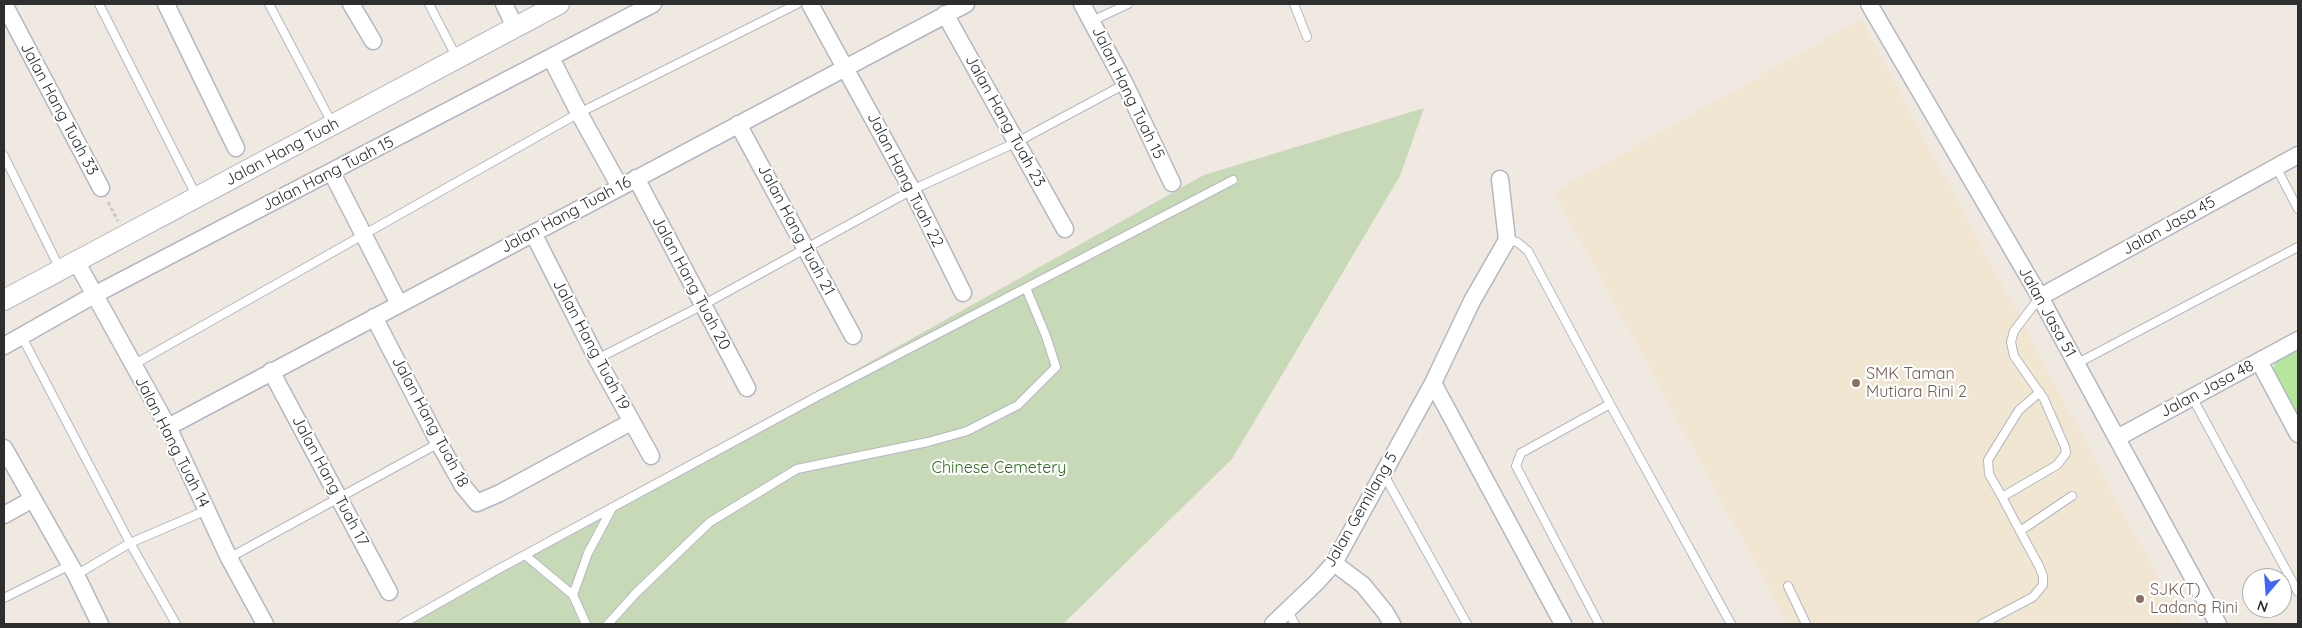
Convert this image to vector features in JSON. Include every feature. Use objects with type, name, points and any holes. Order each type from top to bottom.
[{"type":"street","name":"Jalan Hang Tuah 33","points":[[4,4],[101,188]]},
{"type":"street","points":[[166,4],[236,148]]},
{"type":"street","points":[[351,4],[373,42]]},
{"type":"street","points":[[504,4],[515,28]]},
{"type":"street","name":"Jalan Hang Tuah","points":[[4,300],[560,4]]},
{"type":"street","name":"Jalan Hang Tuah 15","points":[[4,346],[94,295],[332,173],[653,4]]},
{"type":"street","name":"Jalan Hang Tuah 22","points":[[810,4],[912,190],[963,293]]},
{"type":"street","name":"Jalan Hang Tuah 16","points":[[168,427],[966,4]]},
{"type":"street","name":"Jalan Hang Tuah 15","points":[[1082,4],[1125,84],[1172,183]]},
{"type":"street","name":"Jalan Jasa 51","points":[[1870,4],[2040,297],[2218,624]]},
{"type":"street","name":"Jalan Hang Tuah 23","points":[[946,14],[1065,229]]},
{"type":"street","points":[[551,58],[578,113],[620,187]]},
{"type":"street","name":"Jalan Hang Tuah 21","points":[[738,124],[853,336]]},
{"type":"street","name":"Jalan Jasa 45","points":[[2040,297],[2298,155]]},
{"type":"street","points":[[332,173],[399,304]]},
{"type":"street","name":"Jalan Hang Tuah 20","points":[[636,178],[746,388]]},
{"type":"street","points":[[1500,179],[1506,240]]},
{"type":"street","name":"Jalan Hang Tuah 19","points":[[533,233],[597,359],[651,456]]},
{"type":"street","name":"Jalan Gemilang 5","points":[[1273,624],[1334,563],[1382,472],[1433,382],[1472,301],[1506,240]]},
{"type":"street","name":"Jalan Hang Tuah 14","points":[[68,265],[94,295],[168,427],[229,558],[265,624]]},
{"type":"street","name":"Jalan Hang Tuah 18","points":[[374,317],[463,486],[477,503],[500,493],[631,422]]},
{"type":"street","name":"Jalan Jasa 48","points":[[2117,438],[2298,340]]},
{"type":"street","points":[[2260,361],[2298,434]]},
{"type":"street","name":"Jalan Hang Tuah 17","points":[[271,371],[340,497],[389,592]]},
{"type":"street","points":[[1433,382],[1563,624]]},
{"type":"street","points":[[4,448],[73,570],[100,624]]},
{"type":"street","points":[[4,515],[32,499]]},
{"type":"street","points":[[1334,563],[1362,585],[1385,612],[1392,624]]},
{"type":"lane","points":[[99,4],[197,197]]},
{"type":"lane","points":[[269,4],[333,124]]},
{"type":"lane","points":[[429,4],[457,58]]},
{"type":"lane","points":[[133,365],[578,113],[797,4]]},
{"type":"lane","points":[[1092,21],[1128,4]]},
{"type":"lane","points":[[1294,4],[1307,36]]},
{"type":"lane","points":[[597,359],[703,305],[912,190],[1017,142],[1125,84]]},
{"type":"lane","points":[[4,156],[68,265]]},
{"type":"lane","points":[[2276,167],[2298,209]]},
{"type":"lane","points":[[402,624],[818,396],[1233,180]]},
{"type":"lane","points":[[1506,240],[1517,242],[1528,251],[1731,624]]},
{"type":"lane","points":[[2076,364],[2298,247]]},
{"type":"lane","points":[[608,624],[636,593],[710,522],[797,470],[936,440],[967,431],[1018,405],[1056,367],[1046,336],[1026,288]]},
{"type":"lane","points":[[2002,497],[2057,465],[2066,453],[2040,392],[2014,356],[2011,342],[2014,331],[2040,297]]},
{"type":"lane","points":[[22,337],[130,544],[176,624]]},
{"type":"lane","points":[[1982,624],[2032,597],[2043,585],[2043,576],[2039,566],[1989,474],[1988,460],[2019,410],[2040,392]]},
{"type":"lane","points":[[2192,398],[2298,592]]},
{"type":"lane","points":[[1599,624],[1516,466],[1521,453],[1610,404]]},
{"type":"lane","points":[[229,558],[439,442]]},
{"type":"lane","points":[[1382,472],[1467,624]]},
{"type":"lane","points":[[2020,531],[2072,496]]},
{"type":"lane","points":[[573,595],[588,553],[612,509]]},
{"type":"lane","points":[[4,598],[73,570],[207,510]]},
{"type":"lane","points":[[525,555],[573,595],[586,624]]},
{"type":"lane","points":[[1788,586],[1806,624]]},
{"type":"lane","points":[[1287,610],[1295,624]]},
{"type":"path","points":[[101,188],[126,235]]},
{"type":"shaded area","name":"SMK Taman Mutiara Rini 2","points":[[1861,19],[2183,624],[1788,624],[1554,192]]},
{"type":"green space","name":"Chinese Cemetery","points":[[1424,108],[1400,176],[1232,459],[1063,624],[402,624],[1204,175]]},
{"type":"green space","points":[[2298,347],[2298,417],[2273,368],[2276,361]]},
{"type":"place","name":"SMK Taman Mutiara Rini 2","points":[[1856,383]]},
{"type":"place","name":"SJK(T) Ladang Rini","points":[[2140,599]]}]
